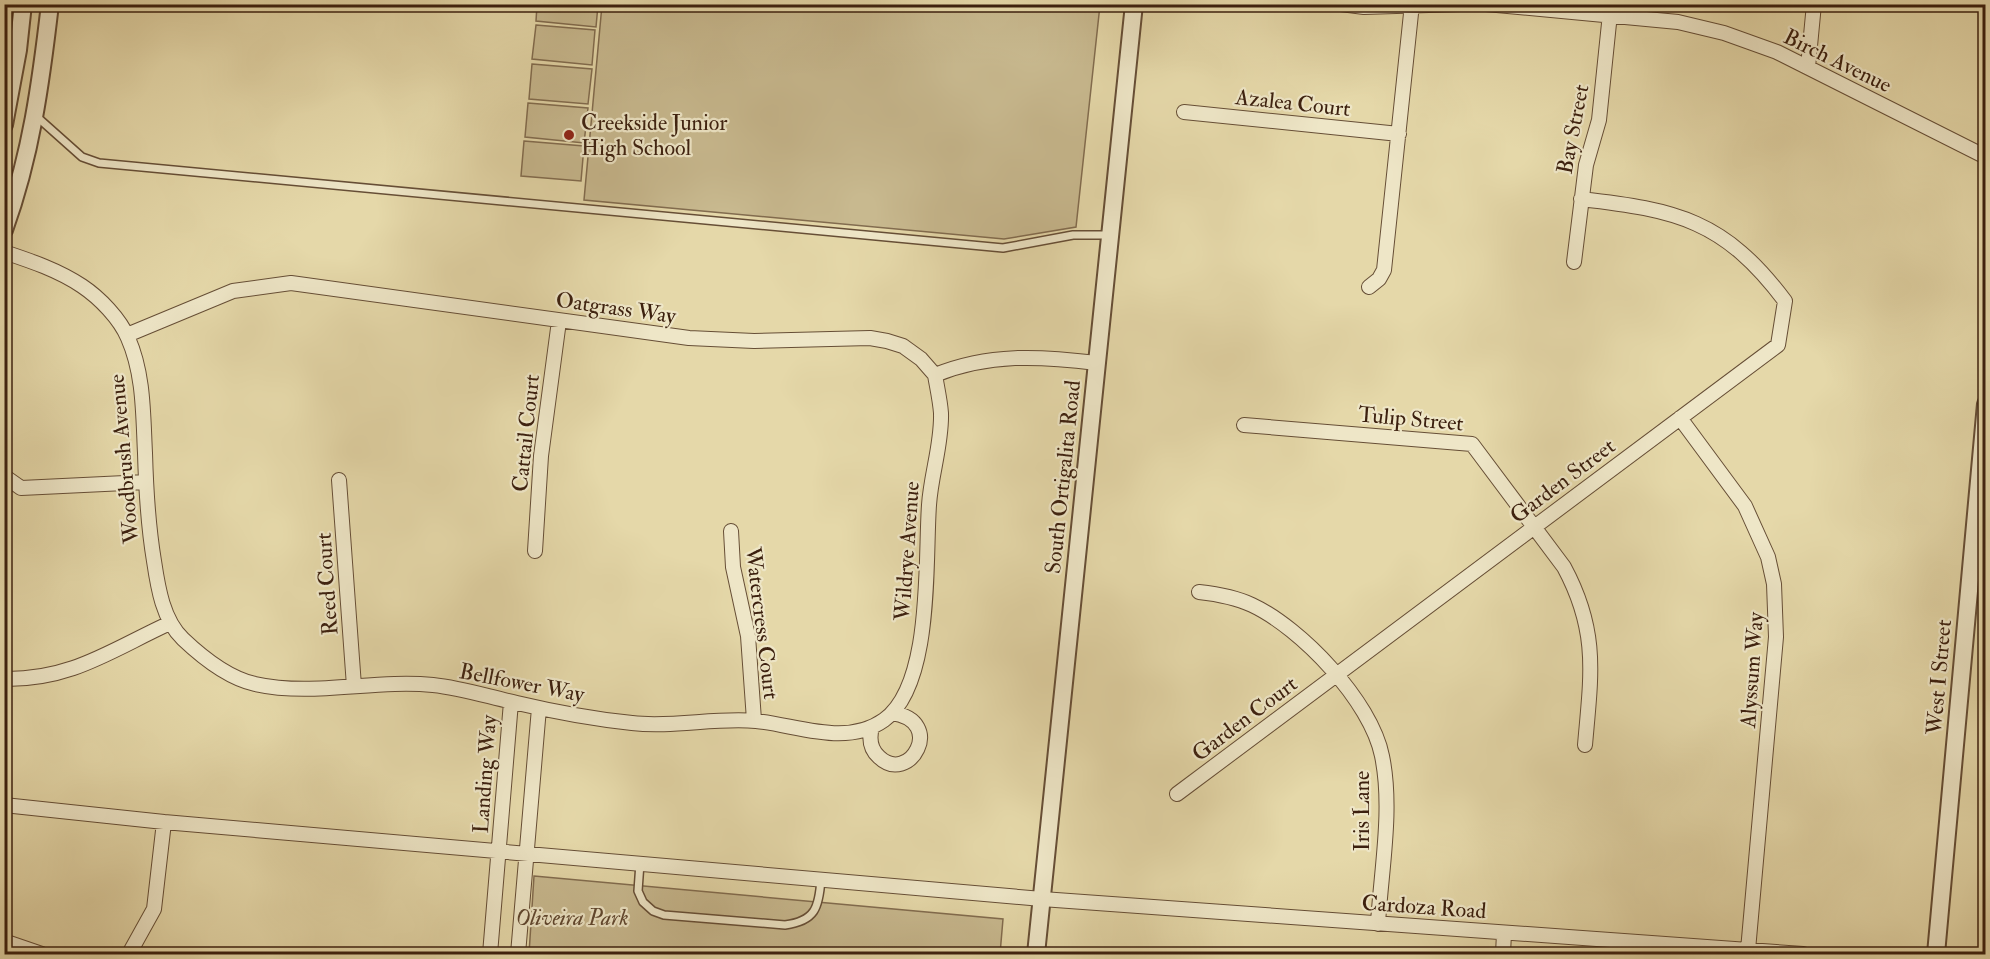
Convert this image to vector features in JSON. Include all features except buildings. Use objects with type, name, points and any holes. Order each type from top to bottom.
[{"type":"street","points":[[4,125],[18,50],[23,4]]},
{"type":"street","points":[[4,230],[26,163],[44,70],[50,4]]},
{"type":"street","name":"South Ortigalita Road","points":[[1036,954],[1134,4]]},
{"type":"street","points":[[1341,4],[1461,4]]},
{"type":"street","name":"Birch Avenue","points":[[1486,4],[1611,10],[1678,22],[1751,41],[1808,67],[1986,157]]},
{"type":"street","points":[[1808,67],[1814,4]]},
{"type":"street","points":[[1369,287],[1379,279],[1384,270],[1412,5]]},
{"type":"street","name":"Bay Street","points":[[1574,262],[1586,165],[1599,120],[1611,10]]},
{"type":"street","name":"Azalea Court","points":[[1184,112],[1399,134]]},
{"type":"street","name":"Garden Street","points":[[1335,676],[1778,345],[1785,301],[1748,256],[1703,225],[1642,206],[1581,199]]},
{"type":"street","name":"Woodbrush Avenue","points":[[4,252],[49,267],[85,288],[104,305],[127,335],[135,357],[143,401],[149,531],[155,571],[170,623]]},
{"type":"street","name":"Oatgrass Way","points":[[127,335],[232,291],[282,283],[311,284],[689,338],[754,341],[879,339],[903,346],[921,358],[935,375]]},
{"type":"street","name":"Cattail Court","points":[[535,551],[541,456],[559,321]]},
{"type":"street","points":[[935,375],[960,365],[1001,357],[1043,357],[1097,363]]},
{"type":"street","name":"Wildrye Avenue","points":[[883,720],[912,680],[928,589],[926,544],[930,482],[940,440],[941,412],[935,375]]},
{"type":"street","name":"West I Street","points":[[1936,954],[1986,404]]},
{"type":"street","name":"Alyssum Way","points":[[1680,418],[1745,506],[1765,548],[1774,584],[1776,637],[1748,950]]},
{"type":"street","name":"Tulip Street","points":[[1244,425],[1472,444],[1564,567],[1585,613],[1592,664],[1585,745]]},
{"type":"street","points":[[4,476],[21,488],[146,482]]},
{"type":"street","name":"Reed Court","points":[[339,480],[354,686]]},
{"type":"street","name":"Watercress Court","points":[[731,531],[733,567],[748,636],[754,720]]},
{"type":"street","name":"Iris Lane","points":[[1199,592],[1237,599],[1279,620],[1297,634],[1355,698],[1371,724],[1382,756],[1387,792],[1378,924]]},
{"type":"street","points":[[4,679],[40,678],[89,664],[170,623]]},
{"type":"street","name":"Bellfower Way","points":[[170,623],[182,638],[219,669],[254,684],[300,688],[433,685],[539,708],[636,724],[754,720],[831,733],[883,720]]},
{"type":"street","name":"Garden Court","points":[[1177,794],[1335,676]]},
{"type":"street","name":"Landing Way","points":[[490,954],[511,702]]},
{"type":"street","points":[[518,954],[539,708]]},
{"type":"street","name":"Cardoza Road","points":[[4,806],[1042,899],[1803,954]]},
{"type":"street","points":[[129,954],[154,909],[164,822]]},
{"type":"street","points":[[1503,954],[1504,933]]},
{"type":"street","points":[[4,941],[42,954]]},
{"type":"lane","points":[[35,115],[82,157],[99,163],[1003,248],[1073,235],[1110,235]]},
{"type":"lane","points":[[640,863],[638,891],[643,903],[664,915],[785,925],[800,923],[817,907],[821,879]]},
{"type":"green space","points":[[537,5],[598,5],[596,27],[536,21]]},
{"type":"green space","points":[[602,5],[1100,5],[1076,227],[1004,239],[584,200]]},
{"type":"green space","points":[[536,25],[595,30],[592,65],[532,59]]},
{"type":"green space","points":[[532,64],[592,69],[588,104],[529,99]]},
{"type":"green space","points":[[528,103],[588,108],[584,143],[525,137]]},
{"type":"green space","points":[[524,141],[584,146],[581,181],[521,176]]},
{"type":"green space","name":"Oliveira Park","points":[[534,876],[1003,919],[1000,954],[529,954]]},
{"type":"place","name":"Creekside Junior High School","points":[[569,135]]}]
